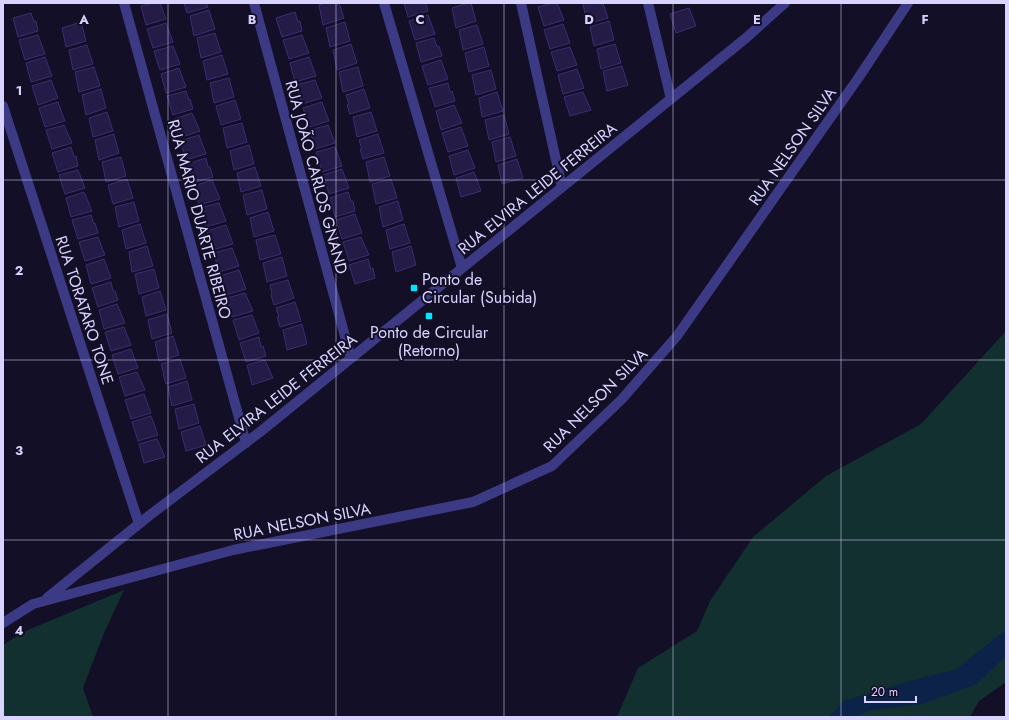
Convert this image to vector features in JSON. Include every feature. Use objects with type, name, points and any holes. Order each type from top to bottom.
[{"type":"street","name":"RUA MARIO DUARTE RIBEIRO","points":[[124,3],[246,443]]},
{"type":"street","name":"RUA JOÃO CARLOS GNAND","points":[[254,3],[351,358]]},
{"type":"street","points":[[384,3],[462,268]]},
{"type":"street","points":[[521,3],[562,187]]},
{"type":"street","points":[[648,3],[671,99]]},
{"type":"street","name":"RUA ELVIRA LEIDE FERREIRA","points":[[42,601],[139,524],[246,443],[746,38],[784,3]]},
{"type":"street","name":"RUA NELSON SILVA","points":[[3,623],[33,604],[42,601],[233,550],[473,502],[552,466],[622,399],[677,336],[859,77],[908,3]]},
{"type":"street","name":"RUA TORATARO TONE","points":[[3,106],[139,524]]},
{"type":"green space","points":[[1006,331],[1006,682],[979,701],[970,717],[617,717],[638,668],[697,631],[710,601],[753,537],[826,476],[921,424]]},
{"type":"green space","points":[[124,590],[104,633],[83,688],[93,717],[3,717],[3,645],[23,632]]},
{"type":"water","points":[[1006,630],[1006,656],[977,684],[922,704],[871,710],[854,717],[829,717],[843,701],[924,677],[955,670]]},
{"type":"building","points":[[152,3],[160,3],[166,19],[146,25],[141,6]]},
{"type":"building","points":[[184,3],[206,3],[208,7],[187,13]]},
{"type":"building","points":[[326,3],[339,3],[344,18],[323,25],[319,5]]},
{"type":"building","points":[[404,3],[426,3],[428,11],[408,17]]},
{"type":"building","points":[[471,3],[476,21],[456,28],[452,8]]},
{"type":"building","points":[[557,3],[564,20],[544,26],[538,7]]},
{"type":"building","points":[[603,3],[608,18],[587,24],[583,4]]},
{"type":"building","points":[[689,8],[696,26],[676,33],[670,14]]},
{"type":"building","points":[[209,10],[215,29],[194,36],[190,16]]},
{"type":"building","points":[[295,12],[298,22],[300,21],[302,31],[282,37],[276,18]]},
{"type":"building","points":[[31,13],[34,22],[36,21],[38,31],[18,37],[13,18]]},
{"type":"building","points":[[428,15],[435,34],[415,40],[409,21]]},
{"type":"building","points":[[609,21],[614,40],[594,46],[590,27]]},
{"type":"building","points":[[81,22],[86,41],[66,47],[62,28]]},
{"type":"building","points":[[345,22],[350,41],[330,47],[326,28]]},
{"type":"building","points":[[166,23],[173,42],[153,48],[147,29]]},
{"type":"building","points":[[563,24],[570,43],[550,49],[544,30]]},
{"type":"building","points":[[477,25],[483,44],[463,50],[459,30]]},
{"type":"building","points":[[215,33],[221,52],[201,58],[197,38]]},
{"type":"building","points":[[38,35],[45,54],[25,60],[19,40]]},
{"type":"building","points":[[302,35],[309,53],[289,59],[283,40]]},
{"type":"building","points":[[434,38],[437,47],[439,46],[442,56],[421,62],[416,43]]},
{"type":"building","points":[[351,44],[357,63],[337,70],[333,50]]},
{"type":"building","points":[[615,44],[621,63],[601,69],[597,49]]},
{"type":"building","points":[[87,45],[93,64],[73,70],[69,50]]},
{"type":"building","points":[[173,46],[180,64],[160,70],[154,51]]},
{"type":"building","points":[[484,47],[489,66],[469,72],[465,53]]},
{"type":"building","points":[[570,47],[577,65],[557,71],[551,52]]},
{"type":"building","points":[[222,55],[228,74],[207,80],[203,61]]},
{"type":"building","points":[[45,57],[52,76],[31,82],[26,63]]},
{"type":"building","points":[[309,57],[316,76],[295,82],[290,63]]},
{"type":"building","points":[[441,60],[448,79],[428,85],[422,66]]},
{"type":"building","points":[[622,66],[628,85],[607,91],[603,71]]},
{"type":"building","points":[[94,67],[100,86],[79,92],[75,72]]},
{"type":"building","points":[[358,67],[363,86],[343,92],[339,72]]},
{"type":"building","points":[[179,68],[186,87],[166,93],[161,74]]},
{"type":"building","points":[[577,69],[584,88],[563,94],[558,75]]},
{"type":"building","points":[[491,70],[496,89],[476,95],[472,75]]},
{"type":"building","points":[[229,78],[234,97],[214,103],[210,83]]},
{"type":"building","points":[[51,80],[58,98],[38,105],[32,86]]},
{"type":"building","points":[[315,80],[322,98],[302,104],[296,85]]},
{"type":"building","points":[[448,83],[450,92],[452,91],[455,101],[435,107],[429,88]]},
{"type":"building","points":[[101,89],[106,108],[86,115],[82,95]]},
{"type":"building","points":[[364,89],[370,108],[350,114],[346,95]]},
{"type":"building","points":[[186,91],[193,109],[173,115],[167,96]]},
{"type":"building","points":[[497,92],[503,111],[482,117],[479,98]]},
{"type":"building","points":[[583,92],[591,110],[570,116],[564,97]]},
{"type":"building","points":[[235,100],[241,119],[221,125],[216,106]]},
{"type":"building","points":[[58,102],[65,121],[45,127],[39,108]]},
{"type":"building","points":[[322,102],[329,121],[309,127],[303,108]]},
{"type":"building","points":[[454,105],[462,123],[441,130],[436,111]]},
{"type":"building","points":[[107,112],[113,131],[93,137],[89,118]]},
{"type":"building","points":[[371,112],[377,131],[357,137],[353,117]]},
{"type":"building","points":[[192,113],[200,131],[179,138],[174,119]]},
{"type":"building","points":[[504,115],[509,134],[489,140],[485,120]]},
{"type":"building","points":[[242,123],[247,142],[227,148],[223,128]]},
{"type":"building","points":[[64,125],[72,143],[52,149],[46,130]]},
{"type":"building","points":[[328,125],[335,143],[315,149],[310,130]]},
{"type":"building","points":[[461,127],[468,146],[448,152],[442,133]]},
{"type":"building","points":[[114,134],[119,153],[99,160],[95,140]]},
{"type":"building","points":[[378,134],[384,153],[363,159],[359,140]]},
{"type":"building","points":[[199,135],[206,154],[186,160],[180,141]]},
{"type":"building","points":[[510,137],[516,156],[496,162],[492,142]]},
{"type":"building","points":[[249,145],[254,164],[234,170],[230,151]]},
{"type":"building","points":[[71,147],[74,157],[76,156],[78,166],[58,172],[52,153]]},
{"type":"building","points":[[335,147],[342,166],[322,172],[316,152]]},
{"type":"building","points":[[468,150],[475,168],[454,175],[449,156]]},
{"type":"building","points":[[121,157],[126,176],[106,182],[102,162]]},
{"type":"building","points":[[384,157],[390,176],[370,182],[366,162]]},
{"type":"building","points":[[206,158],[208,167],[210,167],[213,177],[193,183],[187,164]]},
{"type":"building","points":[[517,159],[523,178],[502,184],[498,165]]},
{"type":"building","points":[[255,167],[261,186],[241,192],[237,173]]},
{"type":"building","points":[[342,169],[349,188],[329,194],[323,175]]},
{"type":"building","points":[[78,170],[85,188],[65,194],[59,175]]},
{"type":"building","points":[[474,172],[481,191],[461,197],[456,178]]},
{"type":"building","points":[[127,179],[133,198],[113,204],[108,185]]},
{"type":"building","points":[[391,179],[397,198],[376,204],[372,184]]},
{"type":"building","points":[[212,180],[220,199],[199,205],[194,186]]},
{"type":"building","points":[[262,190],[267,209],[247,215],[243,195]]},
{"type":"building","points":[[84,192],[92,211],[71,217],[66,198]]},
{"type":"building","points":[[348,192],[351,201],[353,201],[355,211],[335,217],[330,198]]},
{"type":"building","points":[[398,201],[403,220],[383,227],[379,207]]},
{"type":"building","points":[[134,202],[139,221],[119,227],[115,207]]},
{"type":"building","points":[[219,203],[226,221],[206,227],[200,208]]},
{"type":"building","points":[[268,212],[274,231],[254,237],[250,218]]},
{"type":"building","points":[[355,214],[362,233],[342,239],[336,220]]},
{"type":"building","points":[[91,215],[98,233],[78,239],[72,220]]},
{"type":"building","points":[[140,224],[146,243],[126,249],[122,230]]},
{"type":"building","points":[[404,224],[410,243],[390,249],[386,230]]},
{"type":"building","points":[[226,225],[233,244],[212,250],[207,231]]},
{"type":"building","points":[[275,235],[281,254],[260,260],[256,240]]},
{"type":"building","points":[[98,237],[105,255],[85,261],[79,242]]},
{"type":"building","points":[[361,237],[369,255],[349,261],[343,242]]},
{"type":"building","points":[[147,246],[153,266],[132,272],[129,252]]},
{"type":"building","points":[[411,246],[416,265],[396,272],[392,252]]},
{"type":"building","points":[[232,248],[239,266],[219,272],[214,253]]},
{"type":"building","points":[[282,257],[287,276],[267,282],[263,263]]},
{"type":"building","points":[[104,259],[111,278],[91,284],[86,265]]},
{"type":"building","points":[[368,259],[371,269],[373,268],[375,278],[355,284],[349,265]]},
{"type":"building","points":[[154,269],[159,288],[139,294],[135,274]]},
{"type":"building","points":[[239,270],[246,289],[226,295],[220,276]]},
{"type":"building","points":[[288,280],[294,298],[274,305],[270,285]]},
{"type":"building","points":[[111,282],[113,291],[115,291],[118,300],[98,307],[92,288]]},
{"type":"building","points":[[160,291],[166,310],[146,316],[142,297]]},
{"type":"building","points":[[245,293],[253,311],[232,317],[227,298]]},
{"type":"building","points":[[295,302],[301,321],[280,327],[276,308]]},
{"type":"building","points":[[117,304],[125,323],[104,329],[99,310]]},
{"type":"building","points":[[167,314],[172,333],[152,339],[148,320]]},
{"type":"building","points":[[252,315],[259,333],[239,340],[233,320]]},
{"type":"building","points":[[302,324],[307,344],[287,350],[283,330]]},
{"type":"building","points":[[124,327],[131,345],[111,351],[105,332]]},
{"type":"building","points":[[173,336],[179,355],[159,361],[155,342]]},
{"type":"building","points":[[259,337],[261,347],[263,346],[266,356],[246,362],[240,343]]},
{"type":"building","points":[[131,349],[138,368],[118,374],[112,355]]},
{"type":"building","points":[[180,359],[186,378],[166,384],[161,364]]},
{"type":"building","points":[[265,360],[273,378],[252,385],[247,365]]},
{"type":"building","points":[[137,372],[145,390],[125,396],[119,377]]},
{"type":"building","points":[[187,381],[192,400],[172,406],[168,387]]},
{"type":"building","points":[[144,394],[151,413],[131,419],[125,400]]},
{"type":"building","points":[[194,404],[199,423],[179,429],[175,409]]},
{"type":"building","points":[[151,416],[158,435],[138,441],[132,422]]},
{"type":"building","points":[[200,426],[206,445],[186,451],[181,432]]},
{"type":"building","points":[[157,439],[165,457],[144,463],[139,444]]},
{"type":"place","name":"Ponto de Circular (Subida)","points":[[414,288]]},
{"type":"place","name":"Ponto de Circular (Retorno)","points":[[429,316]]}]
